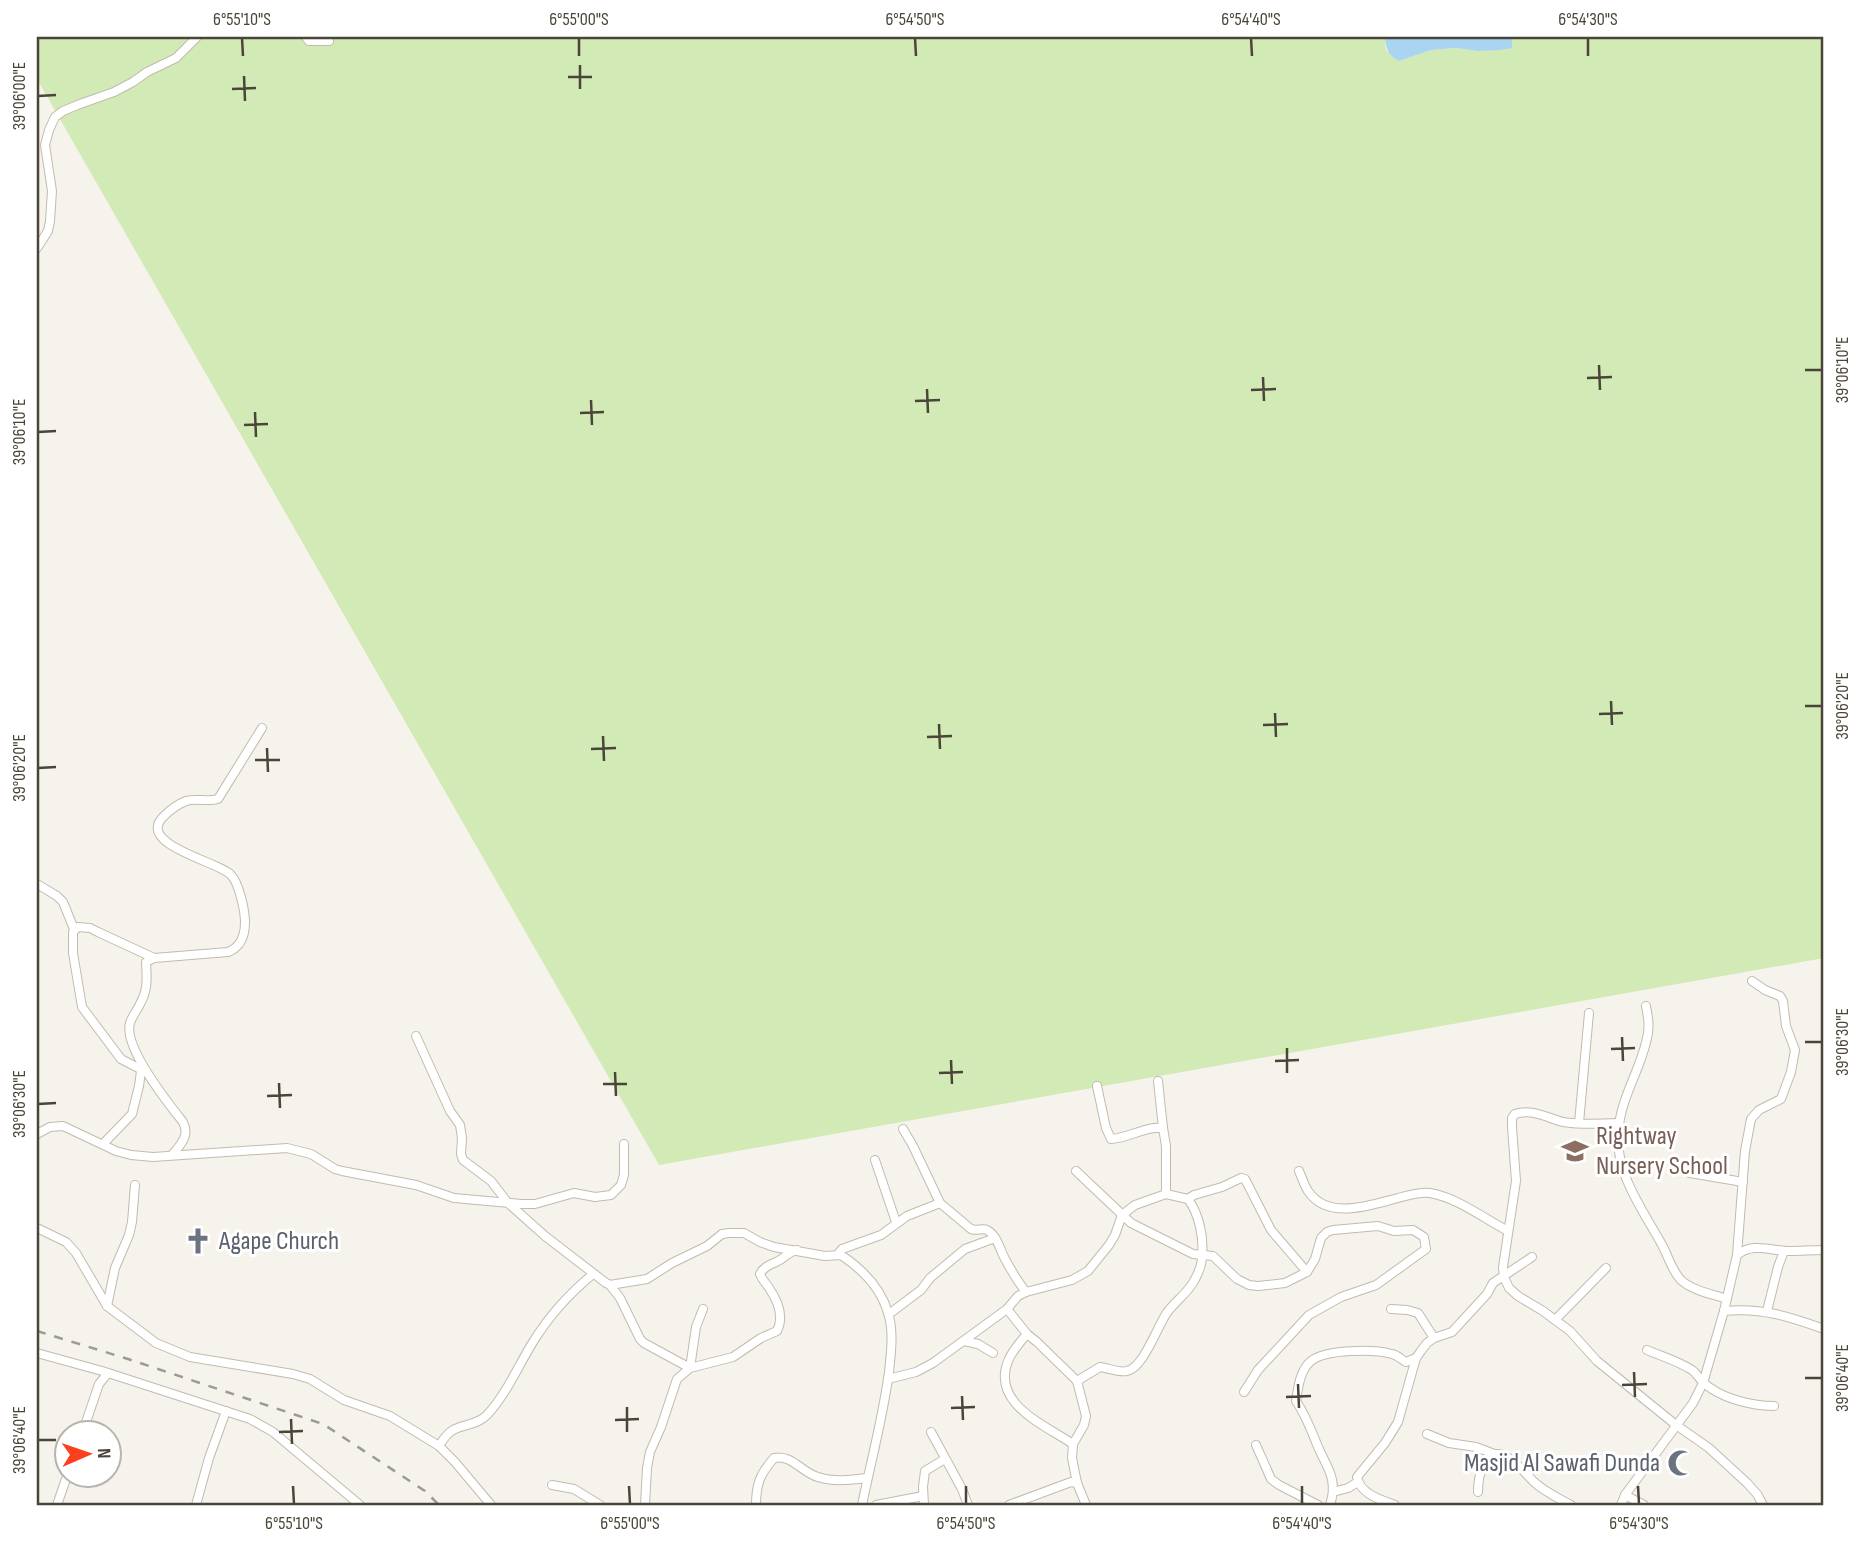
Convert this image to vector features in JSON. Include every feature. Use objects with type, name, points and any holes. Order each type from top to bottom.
[{"type":"street","points":[[37,248],[48,231],[50,221],[52,191],[44,145],[55,117],[79,104],[114,92],[176,58],[197,37]]},
{"type":"street","points":[[306,37],[309,41],[329,41]]},
{"type":"street","points":[[172,1155],[187,1136],[187,1129],[144,1072],[129,1035],[130,1021],[142,1002],[147,984],[146,962],[154,958],[228,952],[236,949],[241,942],[245,922],[244,909],[231,875],[162,838],[158,833],[158,825],[171,809],[185,801],[218,799],[262,729]]},
{"type":"street","points":[[37,884],[57,896],[67,907],[74,929],[73,953],[82,1007],[121,1059],[144,1072]]},
{"type":"street","points":[[74,929],[90,928],[154,958]]},
{"type":"street","points":[[1621,1505],[1625,1495],[1693,1403],[1703,1383],[1738,1255],[1745,1151],[1751,1119],[1759,1110],[1781,1099],[1791,1072],[1795,1050],[1786,1026],[1783,1001],[1780,996],[1752,981]]},
{"type":"street","points":[[1646,1006],[1648,1037],[1630,1083],[1619,1123],[1617,1143],[1624,1174],[1680,1279],[1691,1286],[1727,1299]]},
{"type":"street","points":[[1579,1124],[1590,1013]]},
{"type":"street","points":[[416,1036],[450,1111],[460,1125],[463,1160],[491,1181],[508,1203],[545,1236],[610,1284],[644,1343],[690,1368]]},
{"type":"street","points":[[103,1144],[132,1114],[144,1072]]},
{"type":"street","points":[[1158,1081],[1166,1146],[1166,1194]]},
{"type":"street","points":[[1097,1086],[1111,1139],[1156,1127],[1163,1128]]},
{"type":"street","points":[[1619,1123],[1579,1124],[1530,1112],[1521,1112],[1512,1118],[1516,1181],[1504,1277],[1513,1292],[1570,1331],[1597,1361],[1709,1448],[1747,1483],[1763,1505]]},
{"type":"street","points":[[37,1134],[58,1125],[131,1155],[153,1157],[287,1148],[311,1154],[335,1169],[416,1185],[454,1198],[534,1204],[574,1193],[595,1197],[611,1195],[621,1185],[624,1175],[624,1144]]},
{"type":"street","points":[[903,1129],[914,1146],[940,1203],[971,1229],[986,1230],[995,1238],[1026,1292]]},
{"type":"street","points":[[874,1160],[896,1222]]},
{"type":"street","points":[[1677,1168],[1690,1173],[1743,1182]]},
{"type":"street","points":[[1076,1171],[1131,1223],[1193,1254],[1213,1256],[1237,1279],[1249,1285],[1285,1283],[1307,1272],[1315,1259],[1321,1238],[1333,1230],[1370,1226],[1394,1231],[1413,1230],[1422,1234],[1426,1249],[1379,1284],[1341,1297],[1310,1315],[1258,1370],[1244,1392]]},
{"type":"street","points":[[1298,1171],[1313,1197],[1334,1209],[1360,1207],[1417,1193],[1430,1193],[1456,1202],[1508,1231]]},
{"type":"street","points":[[1188,1199],[1241,1178],[1245,1179],[1271,1230],[1307,1272]]},
{"type":"street","points":[[107,1306],[115,1268],[129,1235],[135,1185]]},
{"type":"street","points":[[888,1379],[923,1369],[1007,1309],[1017,1296],[1072,1280],[1088,1271],[1115,1236],[1122,1215],[1135,1205],[1166,1194],[1188,1199],[1193,1205],[1200,1231],[1202,1256],[1192,1285],[1166,1314],[1136,1365],[1124,1372],[1100,1367],[1077,1381]]},
{"type":"street","points":[[837,1255],[842,1250],[881,1235],[914,1212],[940,1203]]},
{"type":"street","points":[[37,1228],[65,1242],[76,1253],[107,1306],[156,1343],[190,1357],[310,1379],[344,1400],[390,1416],[439,1446],[491,1505]]},
{"type":"street","points":[[610,1284],[647,1279],[726,1233],[744,1233],[764,1244],[819,1255],[843,1256],[872,1282],[879,1292],[889,1314],[892,1343],[877,1439],[862,1505]]},
{"type":"street","points":[[889,1314],[921,1290],[930,1278],[965,1249],[995,1238]]},
{"type":"street","points":[[1738,1255],[1752,1248],[1784,1251],[1824,1250]]},
{"type":"street","points":[[645,1505],[650,1452],[677,1379],[690,1368],[733,1357],[761,1338],[777,1331],[781,1320],[779,1307],[760,1274],[765,1266],[797,1250]]},
{"type":"street","points":[[1767,1311],[1775,1275],[1784,1251]]},
{"type":"street","points":[[1395,1505],[1380,1503],[1363,1489],[1357,1477],[1385,1443],[1398,1422],[1416,1358],[1427,1343],[1452,1332],[1487,1294],[1493,1283],[1532,1257]]},
{"type":"street","points":[[1555,1320],[1606,1268]]},
{"type":"street","points":[[439,1446],[453,1430],[486,1416],[557,1310],[593,1274]]},
{"type":"street","points":[[690,1368],[696,1326],[703,1309]]},
{"type":"street","points":[[1007,1309],[1027,1334],[1077,1381],[1086,1416],[1073,1444],[1072,1458],[1077,1483],[1086,1505]]},
{"type":"street","points":[[1391,1309],[1418,1312],[1434,1338]]},
{"type":"street","points":[[1724,1311],[1767,1311],[1824,1329]]},
{"type":"street","points":[[1027,1334],[1008,1360],[1005,1376],[1007,1392],[1023,1411],[1073,1444]]},
{"type":"street","points":[[964,1341],[978,1344],[993,1353]]},
{"type":"street","points":[[1647,1350],[1689,1368],[1703,1383],[1721,1394],[1750,1405],[1774,1406]]},
{"type":"street","points":[[1330,1505],[1333,1492],[1331,1470],[1316,1443],[1307,1417],[1296,1401],[1305,1368],[1312,1360],[1334,1352],[1392,1353],[1406,1362],[1416,1358]]},
{"type":"street","points":[[37,1353],[250,1419],[273,1432],[360,1505]]},
{"type":"street","points":[[87,1420],[99,1384],[108,1373]]},
{"type":"street","points":[[196,1505],[226,1411]]},
{"type":"street","points":[[930,1432],[968,1505]]},
{"type":"street","points":[[1427,1434],[1452,1444],[1476,1447],[1509,1459],[1546,1492],[1571,1505]]},
{"type":"street","points":[[1255,1445],[1271,1479],[1318,1505]]},
{"type":"street","points":[[1478,1492],[1478,1477],[1482,1466],[1497,1455]]},
{"type":"street","points":[[756,1505],[756,1488],[761,1476],[778,1456],[821,1478],[867,1478]]},
{"type":"street","points":[[876,1505],[924,1501],[925,1471],[945,1459]]},
{"type":"street","points":[[1009,1505],[1071,1482],[1077,1483]]},
{"type":"street","points":[[1333,1492],[1358,1482]]},
{"type":"street","points":[[552,1485],[574,1489],[600,1505]]},
{"type":"street","points":[[1625,1495],[1644,1505]]},
{"type":"green space","points":[[37,37],[1385,37],[1386,50],[1399,61],[1431,50],[1456,48],[1478,51],[1511,48],[1512,37],[1824,37],[1824,958],[659,1165],[37,79]]},
{"type":"water","points":[[1385,37],[1512,37],[1512,48],[1478,51],[1456,48],[1431,50],[1399,61],[1388,51]]},
{"type":"railway","points":[[37,1331],[323,1424],[425,1491],[439,1505]]},
{"type":"place","name":"Rightway Nursery School","points":[[1575,1151]]},
{"type":"place","name":"Agape Church","points":[[198,1241]]},
{"type":"place","name":"Masjid Al Sawafi Dunda","points":[[1681,1463]]}]
